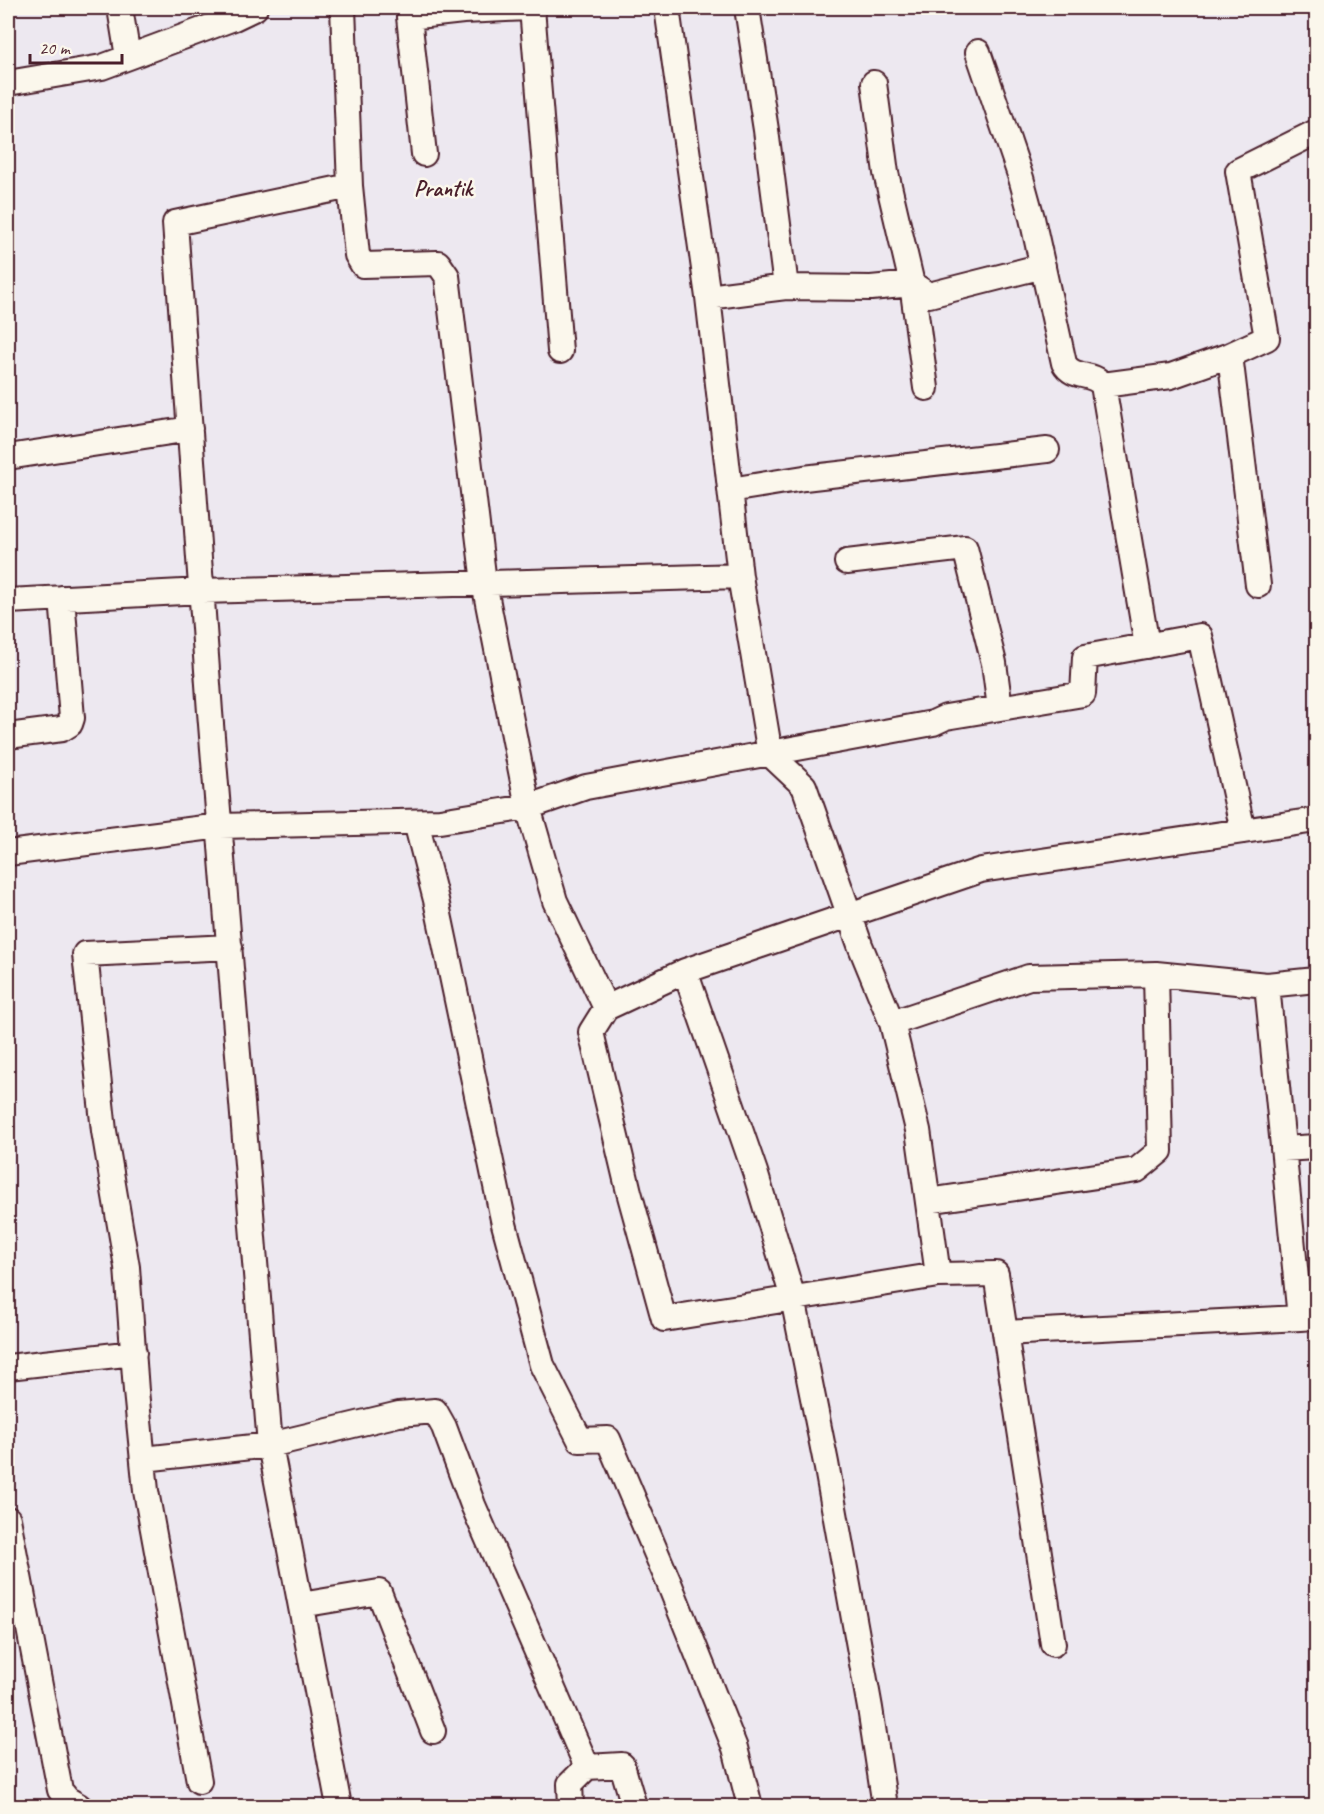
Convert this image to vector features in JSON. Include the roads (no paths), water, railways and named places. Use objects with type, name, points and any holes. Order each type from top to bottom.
[{"type":"street","points":[[120,8],[128,57]]},
{"type":"street","points":[[8,83],[102,67],[255,8]]},
{"type":"street","points":[[343,8],[350,186],[357,255],[363,265],[438,263],[447,276],[484,583],[528,807],[555,901],[606,1008]]},
{"type":"street","points":[[424,154],[409,16],[462,9],[530,8],[560,351]]},
{"type":"street","points":[[667,8],[708,297],[740,576],[770,754],[804,786],[849,916],[892,1023],[918,1130],[938,1275]]},
{"type":"street","points":[[747,8],[766,130],[786,286]]},
{"type":"street","points":[[978,52],[1021,178],[1067,368],[1081,376],[1096,378],[1103,385],[1147,646]]},
{"type":"street","points":[[874,83],[886,173],[912,284],[926,388]]},
{"type":"street","points":[[1103,385],[1171,376],[1230,355],[1267,338],[1238,171],[1317,132]]},
{"type":"street","points":[[339,1806],[270,1445],[220,826],[175,223],[350,186]]},
{"type":"street","points":[[708,297],[786,286],[872,288],[912,284],[929,295],[1043,266]]},
{"type":"street","points":[[1230,355],[1258,585]]},
{"type":"street","points":[[8,451],[190,429]]},
{"type":"street","points":[[730,490],[804,478],[1047,450]]},
{"type":"street","points":[[848,562],[965,548],[994,663],[1000,708]]},
{"type":"street","points":[[8,601],[202,591],[740,576]]},
{"type":"street","points":[[8,736],[62,729],[70,724],[72,718],[62,598]]},
{"type":"street","points":[[8,854],[220,826],[440,821],[528,807],[586,786],[933,723],[946,717],[1083,694],[1085,657],[1200,636],[1243,831]]},
{"type":"street","points":[[1053,1644],[996,1274],[938,1275],[664,1318],[629,1192],[591,1032],[606,1008],[686,971],[981,870],[1317,820]]},
{"type":"street","points":[[416,822],[436,900],[504,1224],[542,1365],[580,1440],[608,1439],[669,1582],[735,1748],[750,1806]]},
{"type":"street","points":[[200,1781],[146,1491],[128,1267],[104,1131],[85,954],[230,947]]},
{"type":"street","points":[[686,971],[755,1172],[793,1298],[834,1509],[870,1708],[885,1806]]},
{"type":"street","points":[[892,1023],[1029,977],[1156,974],[1267,985],[1317,980]]},
{"type":"street","points":[[928,1201],[1137,1170],[1160,1151],[1156,974]]},
{"type":"street","points":[[1005,1333],[1308,1317],[1283,1149],[1267,985]]},
{"type":"street","points":[[1283,1149],[1317,1148]]},
{"type":"street","points":[[8,1366],[134,1353]]},
{"type":"street","points":[[144,1459],[270,1445],[399,1414],[435,1411],[444,1427],[473,1505],[587,1767]]},
{"type":"street","points":[[8,1519],[60,1791],[67,1799],[79,1806]]},
{"type":"street","points":[[301,1605],[379,1592],[433,1731]]},
{"type":"street","points":[[571,1806],[570,1784],[587,1767],[622,1765],[634,1806]]},
{"type":"district","name":"Prantik","points":[[443,189]]}]
